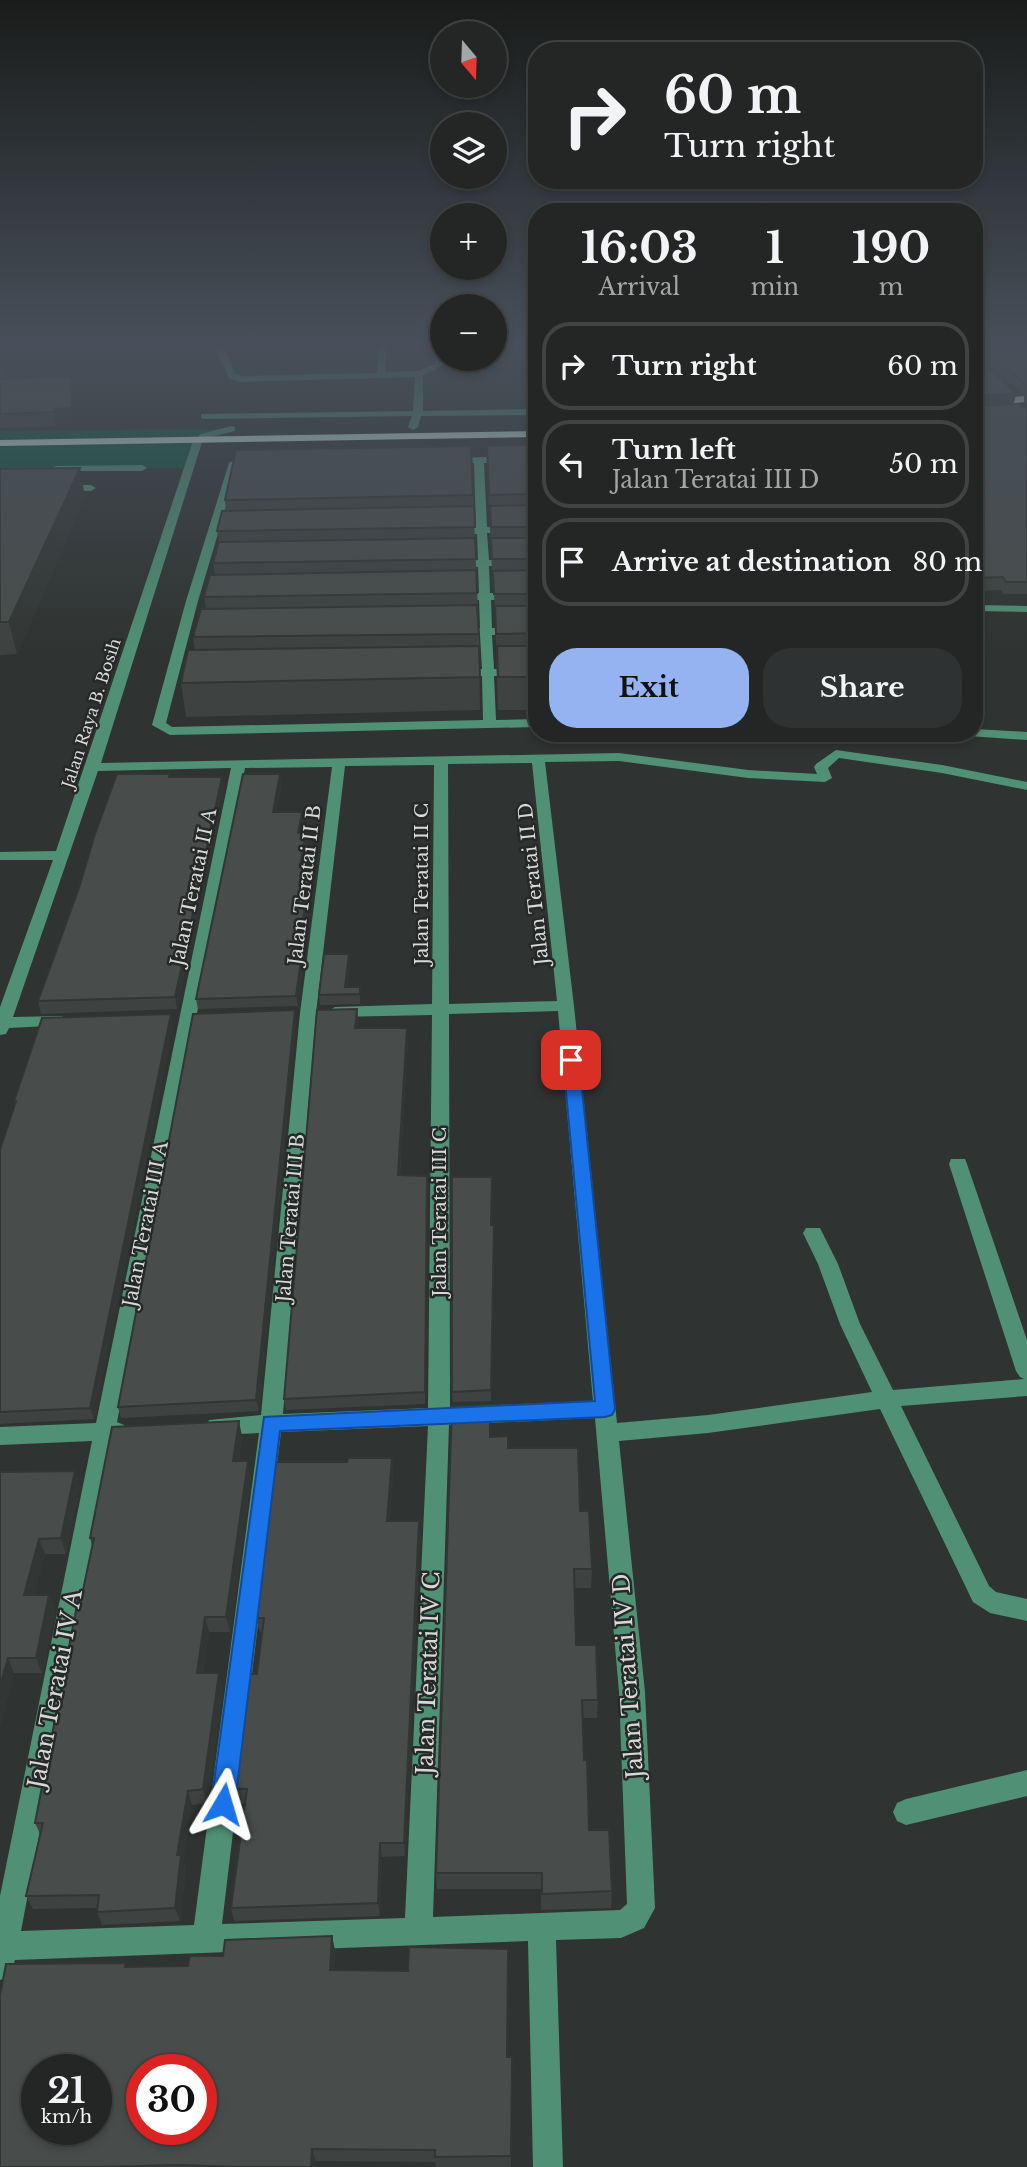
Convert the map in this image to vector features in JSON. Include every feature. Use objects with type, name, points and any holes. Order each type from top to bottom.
[{"type":"street","name":"Jalan Raya B. Bosih","points":[[1,1026],[93,766],[196,448]]},
{"type":"street","points":[[241,448],[192,601],[159,725],[170,731],[528,723]]},
{"type":"street","points":[[439,461],[528,459]]},
{"type":"street","points":[[480,461],[490,724]]},
{"type":"street","points":[[234,463],[262,463]]},
{"type":"street","points":[[39,469],[142,468]]},
{"type":"street","points":[[52,488],[91,488]]},
{"type":"street","points":[[442,531],[528,529]]},
{"type":"street","points":[[212,536],[225,536]]},
{"type":"street","points":[[444,564],[528,562]]},
{"type":"street","points":[[203,567],[216,567]]},
{"type":"street","points":[[443,597],[528,595]]},
{"type":"street","points":[[192,601],[206,601]]},
{"type":"street","points":[[983,608],[1027,609]]},
{"type":"street","points":[[445,632],[528,631]]},
{"type":"street","points":[[182,636],[196,635]]},
{"type":"street","points":[[447,673],[528,671]]},
{"type":"street","points":[[171,677],[185,677]]},
{"type":"street","points":[[983,734],[1027,736]]},
{"type":"street","points":[[93,766],[619,757],[721,771],[790,778],[825,778],[821,767],[836,754],[942,769],[1027,786]]},
{"type":"street","name":"Jalan Teratai II D","points":[[538,758],[566,1006],[606,1421]]},
{"type":"street","name":"Jalan Teratai II C","points":[[440,1009],[441,760]]},
{"type":"street","name":"Jalan Teratai II B","points":[[301,1013],[339,762]]},
{"type":"street","name":"Jalan Teratai II A","points":[[186,1017],[239,764]]},
{"type":"street","points":[[0,856],[62,855]]},
{"type":"street","points":[[301,1013],[566,1006]]},
{"type":"street","name":"Jalan Teratai III C","points":[[439,1415],[440,1009]]},
{"type":"street","name":"Jalan Teratai III B","points":[[206,1940],[271,1423],[301,1013]]},
{"type":"street","name":"Jalan Teratai III A","points":[[105,1431],[186,1017]]},
{"type":"street","points":[[1,1026],[80,1020]]},
{"type":"street","points":[[958,1164],[1027,1371]]},
{"type":"street","points":[[813,1233],[828,1264],[850,1324],[981,1594],[990,1602],[1027,1610]]},
{"type":"street","points":[[202,1427],[439,1415],[708,1424],[886,1399],[1027,1387]]},
{"type":"street","name":"Jalan Teratai IV C","points":[[418,1931],[439,1415]]},
{"type":"street","name":"Jalan Teratai IV D","points":[[542,1926],[621,1924],[634,1918],[640,1908],[632,1692],[606,1421]]},
{"type":"street","points":[[0,1436],[133,1430]]},
{"type":"street","name":"Jalan Teratai IV A","points":[[1,1953],[105,1431]]},
{"type":"street","points":[[906,1812],[1027,1783]]},
{"type":"street","points":[[1,1953],[206,1940],[542,1926],[548,2167]]},
{"type":"green space","points":[[0,448],[198,448],[189,468],[0,470]]},
{"type":"building","points":[[471,448],[473,495],[225,500],[236,450]]},
{"type":"building","points":[[487,448],[528,448],[528,494],[489,495]]},
{"type":"building","points":[[983,448],[1027,448],[1027,582],[1006,582],[1003,577],[983,578]]},
{"type":"building","points":[[80,468],[9,622],[0,622],[0,469]]},
{"type":"building","points":[[528,505],[528,527],[491,527],[490,506]]},
{"type":"building","points":[[474,506],[475,527],[217,531],[222,511]]},
{"type":"building","points":[[475,538],[476,559],[213,563],[219,542]]},
{"type":"building","points":[[491,538],[528,538],[528,559],[492,559]]},
{"type":"building","points":[[476,570],[477,593],[204,597],[210,575]]},
{"type":"building","points":[[528,570],[528,594],[494,594],[493,571]]},
{"type":"building","points":[[477,605],[479,634],[193,637],[201,609]]},
{"type":"building","points":[[495,606],[528,606],[528,633],[496,634]]},
{"type":"building","points":[[479,646],[480,677],[181,683],[188,650]]},
{"type":"building","points":[[497,646],[528,646],[528,677],[498,677]]},
{"type":"building","points":[[117,774],[222,777],[175,997],[38,1001],[79,888]]},
{"type":"building","points":[[243,774],[280,774],[273,812],[302,812],[298,833],[306,833],[300,866],[312,866],[297,954],[302,954],[296,996],[196,999]]},
{"type":"building","points":[[324,954],[349,954],[345,987],[360,987],[360,994],[319,995]]},
{"type":"building","points":[[357,1009],[355,1028],[407,1028],[398,1175],[427,1176],[425,1392],[284,1399],[317,1010]]},
{"type":"building","points":[[295,1010],[256,1400],[118,1407],[193,1014]]},
{"type":"building","points":[[171,1014],[90,1408],[0,1412],[0,1150],[42,1018]]},
{"type":"building","points":[[452,1177],[492,1177],[491,1225],[494,1225],[491,1390],[452,1392]]},
{"type":"building","points":[[490,1405],[490,1437],[508,1436],[508,1448],[578,1448],[580,1511],[589,1511],[592,1569],[574,1569],[576,1645],[596,1645],[598,1700],[582,1700],[589,1830],[609,1830],[612,1891],[542,1894],[542,1873],[436,1873],[452,1406]]},
{"type":"building","points":[[239,1421],[233,1461],[248,1461],[226,1617],[205,1617],[197,1673],[219,1673],[203,1789],[188,1791],[177,1855],[181,1855],[175,1908],[97,1912],[99,1895],[26,1896],[43,1823],[35,1823],[79,1595],[82,1595],[94,1538],[90,1538],[112,1427]]},
{"type":"building","points":[[348,1458],[392,1458],[387,1521],[419,1521],[404,1843],[380,1843],[378,1903],[231,1908],[247,1789],[235,1789],[250,1674],[257,1674],[264,1618],[256,1618],[276,1462],[347,1462]]},
{"type":"building","points":[[75,1471],[61,1538],[39,1539],[24,1595],[49,1595],[36,1658],[8,1658],[0,1686],[0,1472]]},
{"type":"building","points":[[332,1936],[330,1970],[408,1971],[409,1947],[508,1949],[507,2057],[512,2057],[511,2156],[435,2157],[435,2150],[312,2149],[311,2167],[0,2167],[0,1995],[6,1964],[126,1963],[125,1967],[188,1966],[190,1956],[223,1956],[225,1940]]},
{"type":"route","points":[[223,1804],[271,1423],[605,1409],[571,1060]]}]
